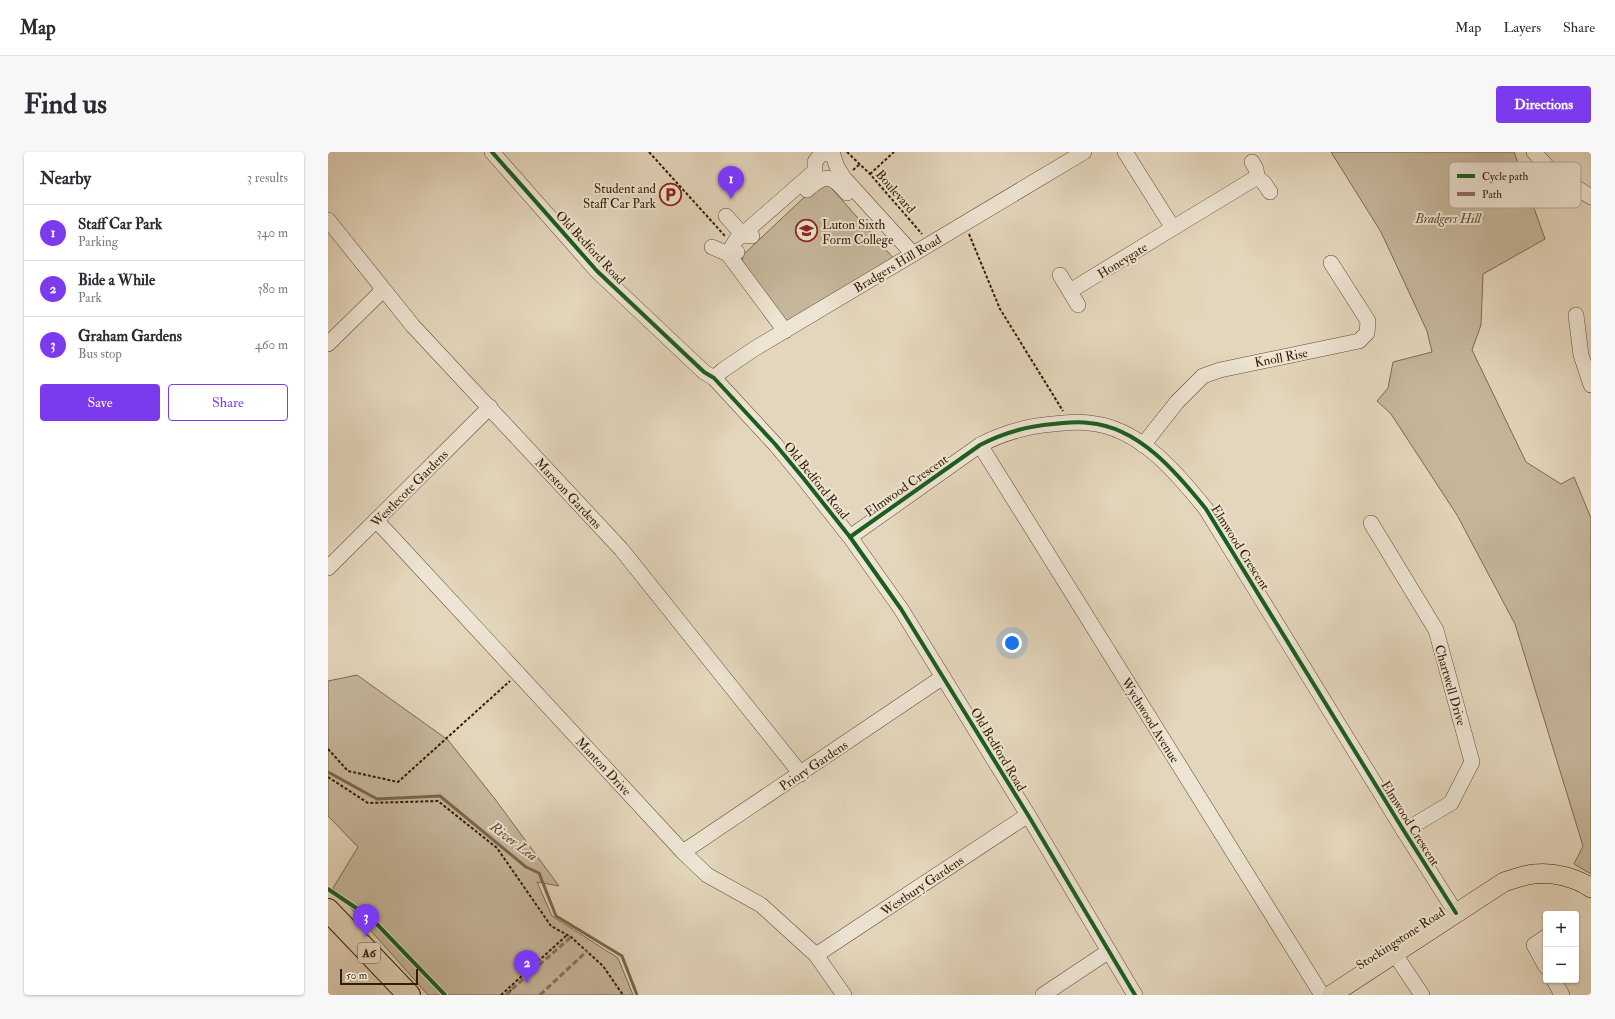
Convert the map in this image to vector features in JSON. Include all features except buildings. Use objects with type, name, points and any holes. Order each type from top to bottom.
[{"type":"highway","name":"A6","points":[[328,910],[409,995]]},
{"type":"main road","name":"Stockingstone Road","points":[[1331,995],[1504,882],[1534,874],[1556,874],[1582,882],[1591,888]]},
{"type":"street","name":"Old Bedford Road","points":[[492,152],[598,271],[704,372],[714,378],[775,444],[850,538],[900,609],[943,677],[1028,815],[1135,995]]},
{"type":"street","name":"Bradgers Hill Road","points":[[714,378],[723,370],[784,331],[1084,152]]},
{"type":"street","points":[[1125,152],[1173,228]]},
{"type":"street","points":[[1534,152],[1543,162]]},
{"type":"street","points":[[749,236],[816,171],[810,157],[829,153],[833,155],[837,168],[844,178],[909,256]]},
{"type":"street","points":[[1252,162],[1256,169],[1257,177],[1264,183],[1270,192]]},
{"type":"street","points":[[712,247],[728,247],[736,240],[749,236],[814,184],[821,179],[828,177],[836,181],[909,256]]},
{"type":"street","name":"Honeygate","points":[[1070,291],[1257,177]]},
{"type":"street","points":[[1581,191],[1591,197]]},
{"type":"street","points":[[727,214],[749,236]]},
{"type":"street","name":"Marston Gardens","points":[[328,220],[413,326],[621,549],[801,774]]},
{"type":"street","points":[[728,247],[784,331]]},
{"type":"street","name":"Knoll Rise","points":[[1143,445],[1177,402],[1203,376],[1220,370],[1359,342],[1367,333],[1368,321],[1331,263]]},
{"type":"street","points":[[1060,275],[1078,305]]},
{"type":"street","points":[[328,344],[383,290]]},
{"type":"street","points":[[1576,315],[1581,355],[1591,385]]},
{"type":"street","name":"Westlecote Gardens","points":[[328,568],[490,407]]},
{"type":"street","name":"Elmwood Crescent","points":[[850,538],[980,445],[994,437],[1036,426],[1090,423],[1116,429],[1143,445],[1180,477],[1206,510],[1456,913]]},
{"type":"street","name":"Wychwood Avenue","points":[[980,445],[1322,995]]},
{"type":"street","name":"Manton Drive","points":[[376,520],[683,852],[707,875],[761,905],[816,955],[844,995]]},
{"type":"street","name":"Chartwell Drive","points":[[1372,523],[1436,630],[1472,762],[1451,803],[1404,831]]},
{"type":"street","name":"Priory Gardens","points":[[683,852],[943,677]]},
{"type":"street","name":"Westbury Gardens","points":[[816,955],[1028,815]]},
{"type":"street","points":[[1543,939],[1534,945],[1543,962]]},
{"type":"street","points":[[1043,995],[1109,951]]},
{"type":"street","points":[[1394,953],[1422,995]]},
{"type":"street","points":[[1556,983],[1562,995]]},
{"type":"path","points":[[649,152],[728,247]]},
{"type":"path","points":[[870,174],[894,152]]},
{"type":"path","points":[[850,172],[860,164]]},
{"type":"path","points":[[965,224],[1000,309],[1070,423]]},
{"type":"path","points":[[328,749],[348,771],[398,782],[518,673]]},
{"type":"path","points":[[328,777],[368,803],[438,801],[497,848],[552,926],[567,935],[603,966],[623,995]]},
{"type":"path","points":[[501,995],[567,935]]},
{"type":"path","points":[[509,992],[512,989]]},
{"type":"green space","name":"Bradgers Hill","points":[[1331,152],[1514,152],[1518,162],[1449,162],[1449,208],[1534,208],[1545,239],[1483,274],[1481,325],[1472,350],[1526,462],[1561,484],[1574,477],[1591,518],[1591,874],[1574,864],[1583,846],[1515,624],[1457,515],[1391,414],[1377,401],[1388,388],[1393,362],[1432,352],[1427,331],[1381,232]]},
{"type":"green space","points":[[827,183],[895,260],[784,325],[742,266],[743,255],[815,187]]},
{"type":"green space","points":[[357,675],[448,740],[495,799],[559,886],[537,882],[552,916],[618,958],[633,995],[428,995],[333,888],[358,847],[328,816],[328,681]]},
{"type":"waterway","name":"River Lea","points":[[328,772],[377,799],[440,796],[526,867],[539,873],[556,916],[622,956],[637,995]]},
{"type":"marked path","points":[[512,989],[571,937]]},
{"type":"marked path","points":[[540,995],[587,951]]},
{"type":"marked path","points":[[506,995],[509,992],[512,995]]},
{"type":"cycle path","points":[[492,152],[597,271],[704,372],[714,378],[775,444],[850,537],[901,609],[1028,815],[1135,995]]},
{"type":"cycle path","points":[[850,537],[980,445],[1025,428],[1071,422],[1084,422],[1107,426],[1140,442],[1183,481],[1206,509],[1456,913]]},
{"type":"cycle path","points":[[328,889],[371,918],[445,995]]},
{"type":"place","name":"Student and Staff Car Park","points":[[671,195]]},
{"type":"place","name":"Staff Car Park","points":[[731,199]]},
{"type":"place","name":"Luton Sixth Form College","points":[[806,231]]},
{"type":"place","name":"Graham Gardens","points":[[366,937]]},
{"type":"place","name":"Bide a While","points":[[527,983]]}]
